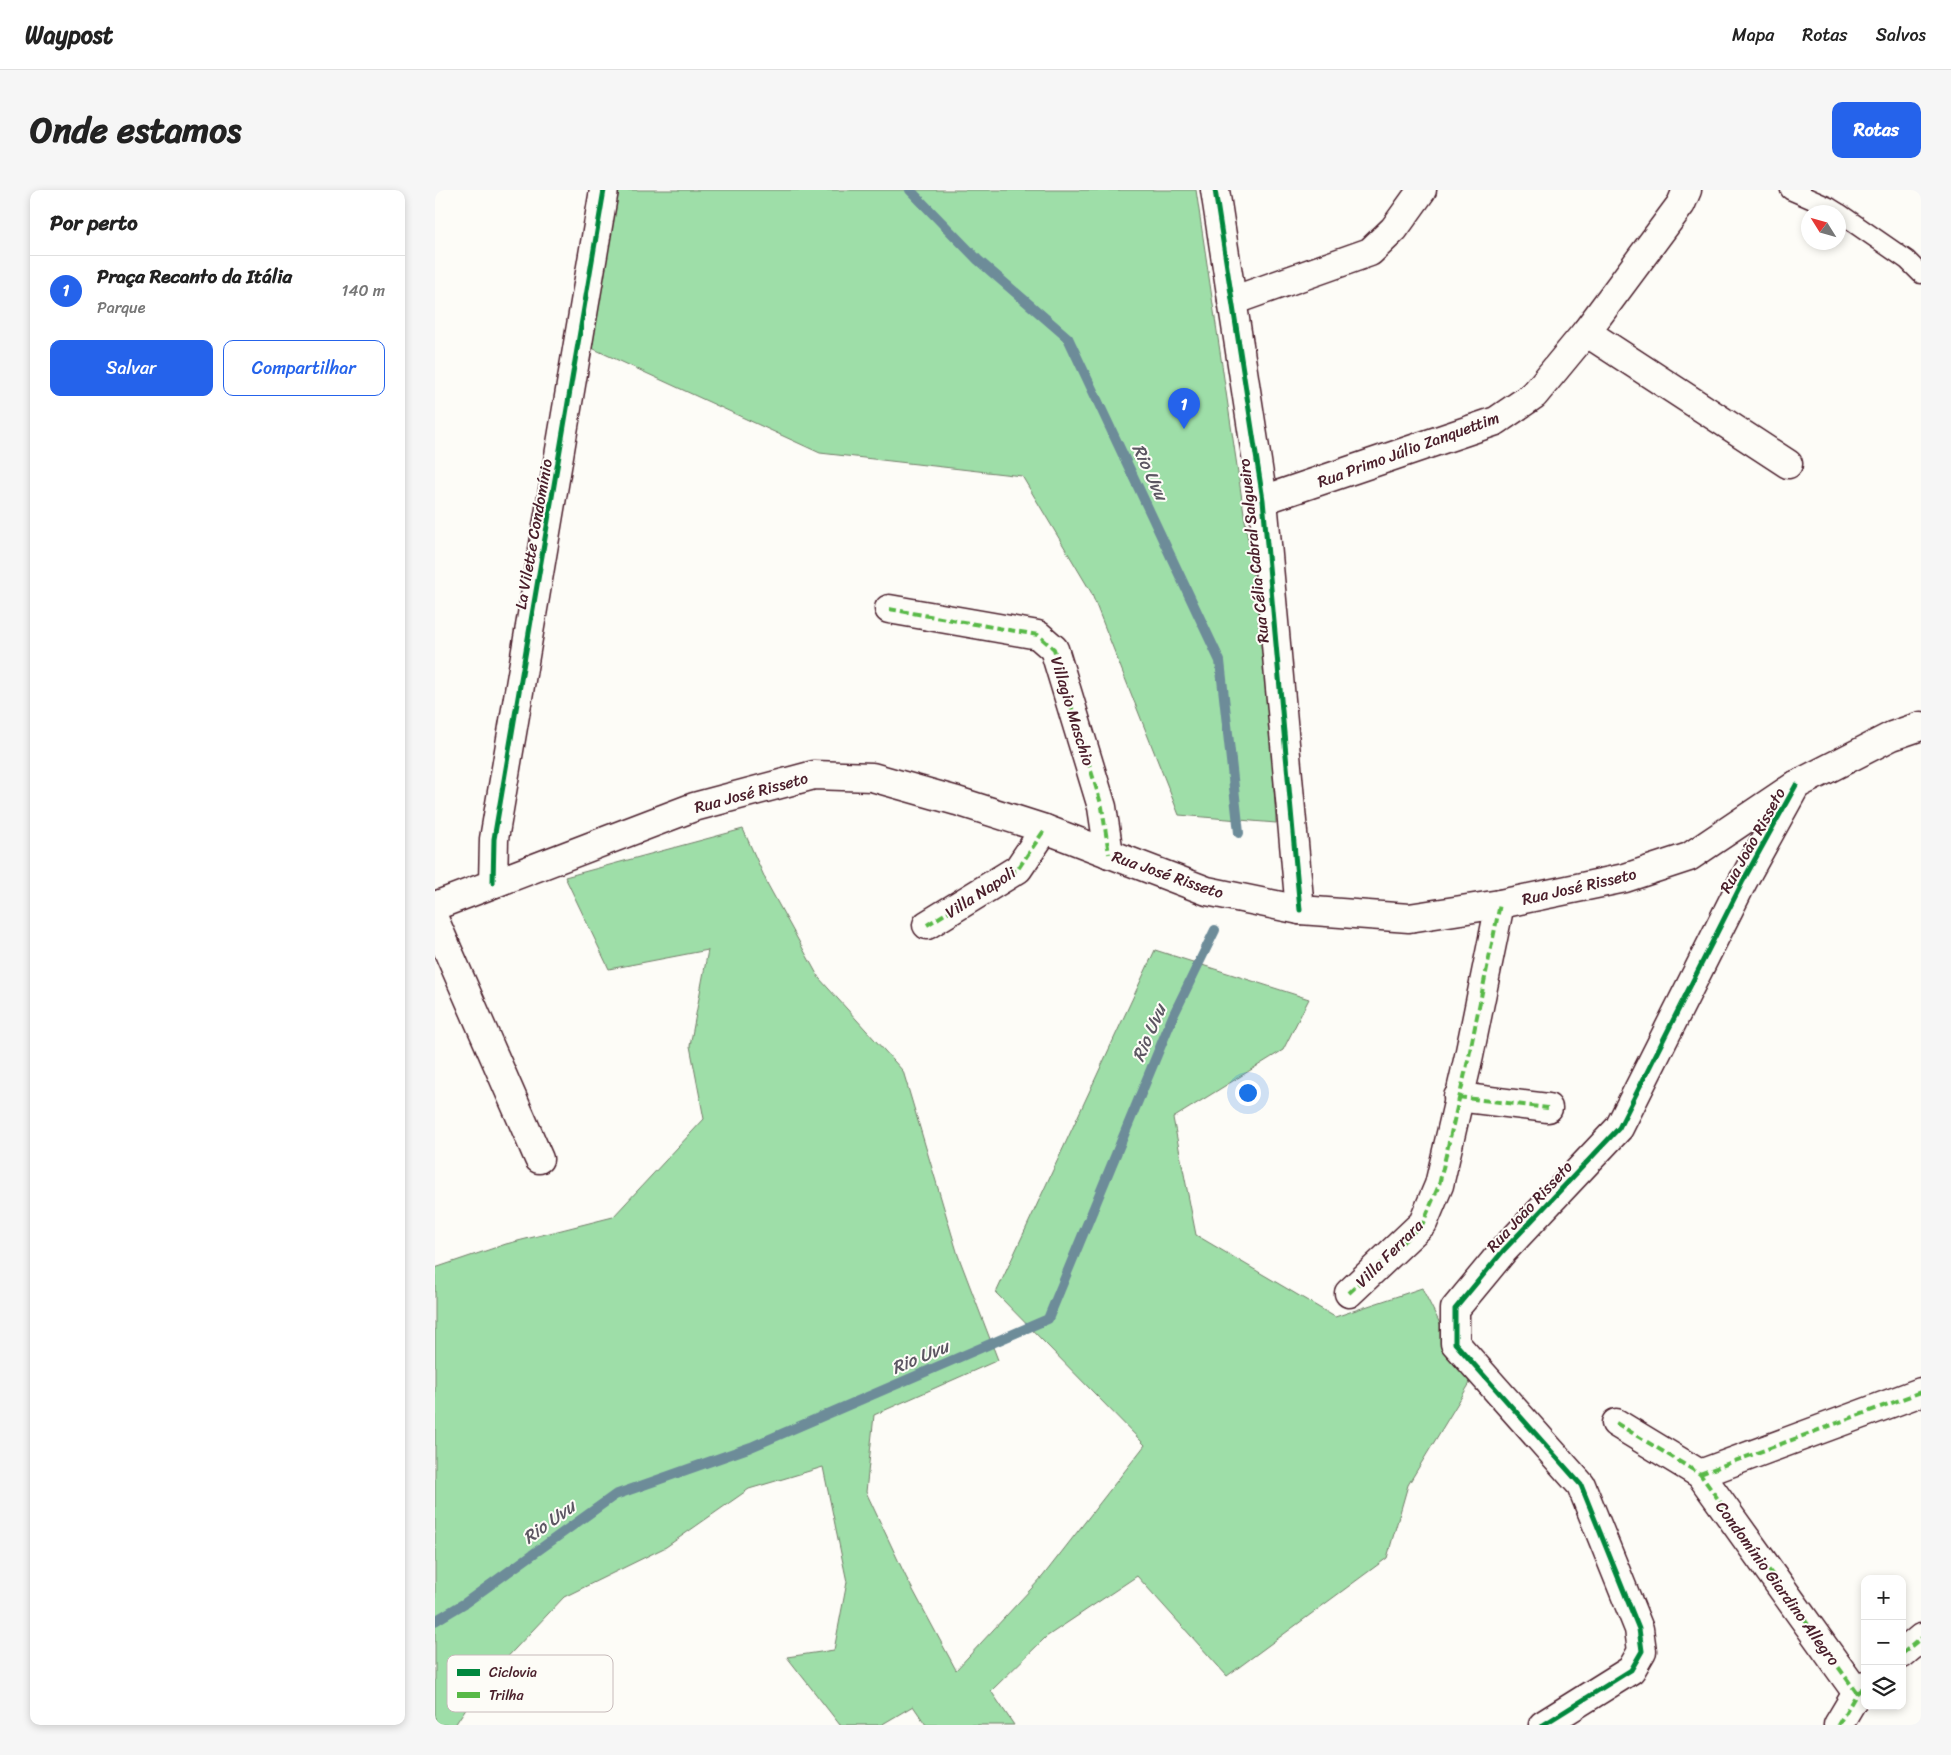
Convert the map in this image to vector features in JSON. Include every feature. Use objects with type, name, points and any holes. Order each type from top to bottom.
[{"type":"street","name":"La Vilette Condomínio","points":[[493,883],[494,839],[604,190]]},
{"type":"street","name":"Rua Célia Cabral Salgueiro","points":[[1215,190],[1263,500],[1300,910]]},
{"type":"street","points":[[1232,301],[1370,252],[1394,229],[1422,190]]},
{"type":"street","name":"Rua Primo Júlio Zanquettim","points":[[1263,500],[1496,421],[1534,395],[1586,332],[1681,204],[1687,190]]},
{"type":"street","points":[[1586,332],[1788,464]]},
{"type":"street","name":"Villagio Maschio","points":[[889,610],[1038,635],[1054,650],[1102,807],[1109,854]]},
{"type":"street","name":"Rua José Risseto","points":[[435,906],[694,807],[814,775],[872,777],[957,801],[1045,829],[1207,891],[1300,910],[1409,918],[1500,904],[1625,878],[1689,857],[1797,785],[1891,736],[1921,726]]},
{"type":"street","name":"Rua João Risseto","points":[[1543,1725],[1631,1670],[1642,1651],[1639,1628],[1581,1485],[1455,1343],[1455,1309],[1503,1251],[1619,1128],[1743,881],[1797,785]]},
{"type":"street","name":"Villa Napoli","points":[[927,925],[1018,869],[1045,829]]},
{"type":"street","name":"Villa Ferrara","points":[[1349,1293],[1423,1223],[1439,1185],[1469,1056],[1500,904]]},
{"type":"street","points":[[435,921],[539,1159]]},
{"type":"street","points":[[1458,1097],[1548,1108]]},
{"type":"street","points":[[1700,1474],[1921,1392]]},
{"type":"street","name":"Condomínio Giardino Allegro","points":[[1616,1423],[1700,1474],[1861,1689],[1838,1725]]},
{"type":"street","points":[[1906,1651],[1921,1638]]},
{"type":"lane","points":[[1790,190],[1824,205]]},
{"type":"lane","points":[[1846,218],[1907,260],[1921,274]]},
{"type":"green space","points":[[613,190],[1196,190],[1267,668],[1276,823],[1179,815],[1091,592],[1022,476],[820,453],[583,344]]},
{"type":"green space","points":[[743,829],[768,885],[819,978],[903,1071],[958,1255],[998,1360],[874,1415],[866,1492],[906,1577],[956,1670],[1043,1576],[1145,1445],[996,1293],[1155,950],[1309,999],[1283,1050],[1173,1118],[1196,1235],[1335,1317],[1422,1288],[1470,1383],[1408,1485],[1387,1558],[1227,1676],[1137,1576],[1046,1637],[991,1691],[1014,1725],[926,1725],[913,1706],[881,1725],[840,1725],[787,1657],[834,1650],[847,1582],[823,1467],[749,1489],[666,1547],[564,1597],[509,1655],[447,1655],[447,1712],[464,1712],[455,1725],[435,1725],[435,1268],[506,1244],[613,1217],[704,1119],[690,1046],[708,950],[609,969],[565,877]]},
{"type":"waterway","name":"Rio Uvu","points":[[910,190],[978,260],[1068,338],[1220,661],[1239,833]]},
{"type":"waterway","name":"Rio Uvu","points":[[435,1621],[465,1603],[615,1495],[751,1447],[1048,1319],[1173,1016],[1215,930]]},
{"type":"marked path","points":[[889,609],[1038,635],[1054,649],[1102,807],[1109,854]]},
{"type":"marked path","points":[[927,925],[1018,869],[1045,829]]},
{"type":"marked path","points":[[1349,1293],[1423,1223],[1439,1185],[1469,1056],[1500,904]]},
{"type":"marked path","points":[[1458,1097],[1548,1108]]},
{"type":"marked path","points":[[1700,1474],[1921,1392]]},
{"type":"marked path","points":[[1616,1423],[1700,1474],[1857,1693]]},
{"type":"marked path","points":[[1906,1651],[1921,1638]]},
{"type":"marked path","points":[[1838,1725],[1861,1690]]},
{"type":"cycle path","points":[[493,883],[494,839],[604,190]]},
{"type":"cycle path","points":[[1215,190],[1263,500],[1300,910]]},
{"type":"cycle path","points":[[1543,1725],[1631,1670],[1642,1651],[1639,1629],[1581,1485],[1455,1343],[1455,1309],[1503,1251],[1619,1128],[1743,881],[1796,785]]},
{"type":"place","name":"Praça Recanto da Itália","points":[[1184,429]]}]
